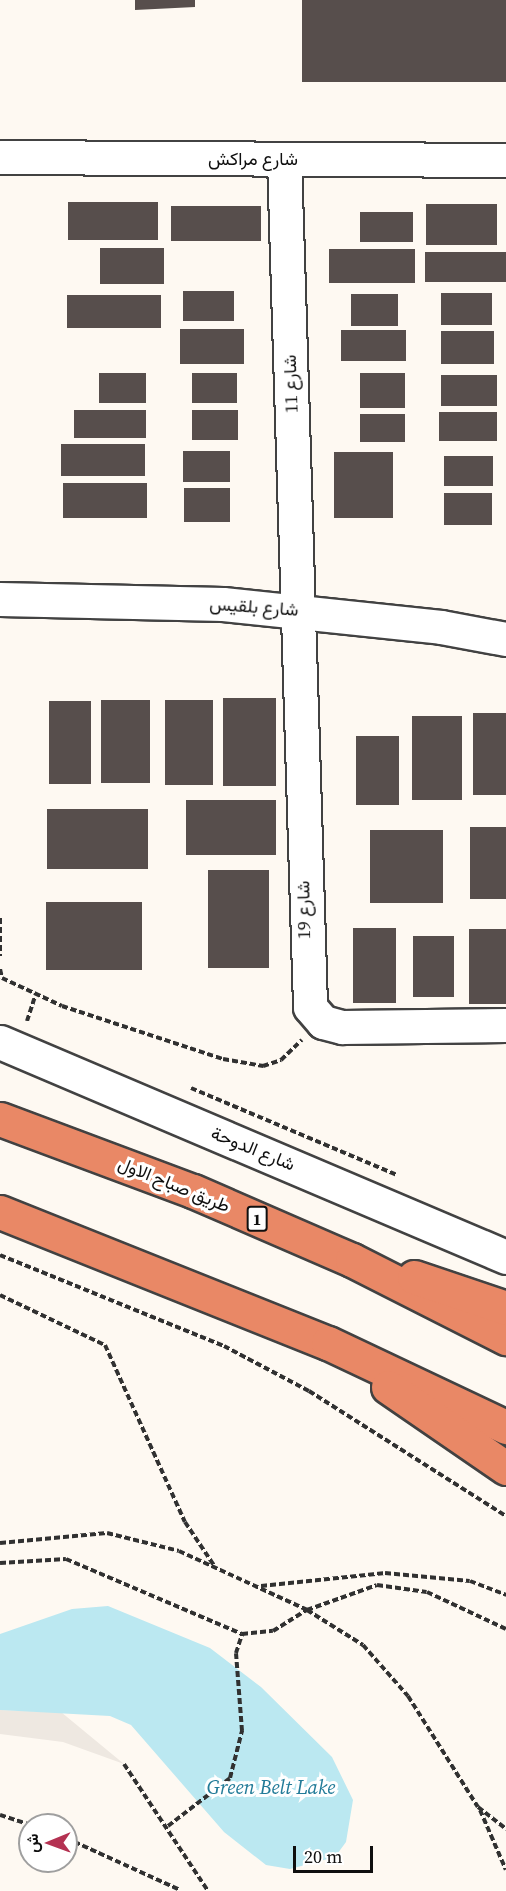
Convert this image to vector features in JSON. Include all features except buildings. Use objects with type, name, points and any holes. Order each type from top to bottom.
[{"type":"highway","name":"طريق صباح الاول","points":[[0,1119],[193,1191],[352,1260],[506,1338]]},
{"type":"highway","points":[[0,1212],[328,1343],[506,1427]]},
{"type":"highway","points":[[352,1260],[473,1292],[506,1308]]},
{"type":"highway","points":[[328,1343],[506,1468]]},
{"type":"street","name":"شارع مراكش","points":[[0,157],[506,160]]},
{"type":"street","name":"شارع 11","points":[[285,159],[298,610]]},
{"type":"street","name":"شارع بلقيس","points":[[0,599],[298,610],[506,639]]},
{"type":"street","name":"شارع 19","points":[[298,610],[305,984],[310,1007],[323,1022]]},
{"type":"street","points":[[323,1022],[342,1027],[506,1025]]},
{"type":"street","name":"شارع الدوحة","points":[[0,1042],[506,1257]]},
{"type":"path","points":[[0,918],[0,956]]},
{"type":"path","points":[[0,969],[3,978],[62,1006],[143,1035],[263,1066],[281,1060],[323,1022]]},
{"type":"path","points":[[0,1255],[224,1346],[309,1391],[506,1515]]},
{"type":"path","points":[[0,1295],[105,1345],[185,1522],[215,1567]]},
{"type":"path","points":[[0,1543],[106,1533],[178,1551],[260,1586],[307,1610],[363,1645],[408,1696],[478,1807],[506,1870]]},
{"type":"path","points":[[0,1563],[66,1559],[242,1634],[273,1631],[307,1610],[377,1586],[427,1592],[506,1629]]},
{"type":"path","points":[[260,1586],[385,1572],[470,1581],[506,1595]]},
{"type":"path","points":[[168,1826],[230,1778],[242,1731],[236,1653],[242,1634]]},
{"type":"path","points":[[124,1764],[168,1826],[208,1891]]},
{"type":"path","points":[[478,1807],[506,1829]]},
{"type":"path","points":[[0,1815],[18,1822]]},
{"type":"path","points":[[78,1843],[180,1890]]},
{"type":"shaded area","points":[[0,1710],[61,1712],[124,1764],[63,1742],[0,1734]]},
{"type":"water","name":"Green Belt Lake","points":[[108,1606],[210,1648],[261,1687],[332,1757],[353,1800],[346,1842],[335,1857],[290,1869],[266,1865],[224,1832],[131,1725],[110,1716],[0,1710],[0,1634],[72,1609]]}]
